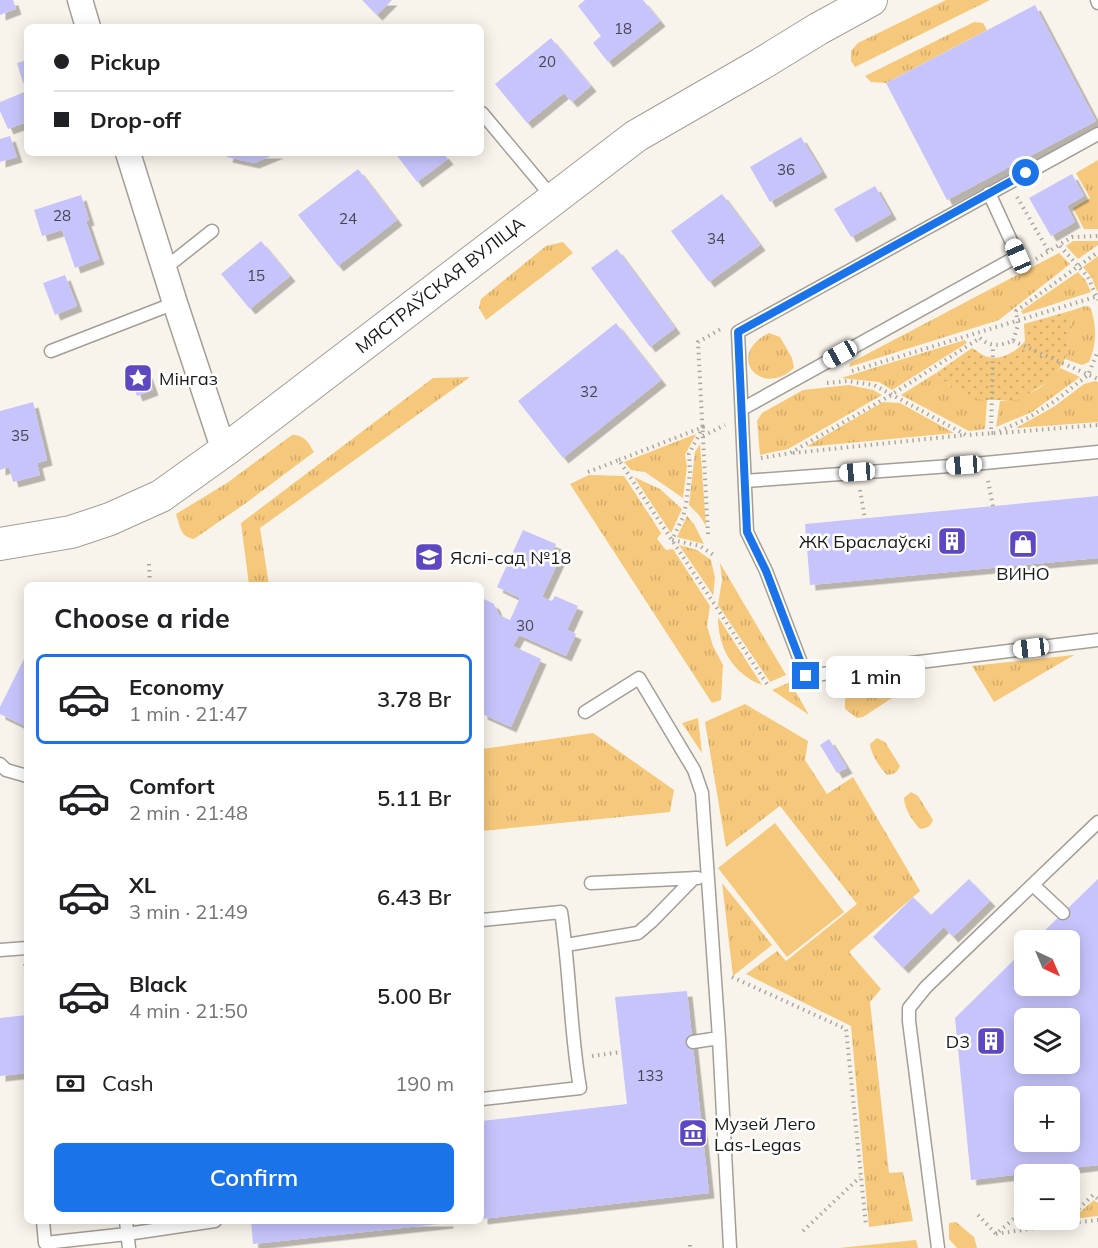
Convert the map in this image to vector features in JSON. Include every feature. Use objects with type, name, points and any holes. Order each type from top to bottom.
[{"type":"street","points":[[80,0],[87,24]]},
{"type":"street","name":"МЯСТРАЎСКАЯ ВУЛІЦА","points":[[0,544],[71,532],[110,519],[161,495],[224,451],[636,136],[871,0]]},
{"type":"street","points":[[129,156],[224,451]]},
{"type":"lane","points":[[484,115],[554,198]]},
{"type":"lane","points":[[1098,134],[738,332],[747,532],[766,571],[806,676],[1098,640]]},
{"type":"lane","points":[[742,409],[1018,256],[989,193]]},
{"type":"lane","points":[[164,269],[212,231]]},
{"type":"lane","points":[[51,351],[175,303]]},
{"type":"lane","points":[[745,481],[1098,452]]},
{"type":"lane","points":[[585,712],[639,678],[694,770],[702,793],[719,1038],[730,1248]]},
{"type":"lane","points":[[0,764],[6,770],[24,775]]},
{"type":"lane","points":[[938,1248],[909,1008],[926,987],[1098,822]]},
{"type":"lane","points":[[591,884],[708,876]]},
{"type":"lane","points":[[566,945],[638,933],[694,878]]},
{"type":"lane","points":[[1033,885],[1063,913]]},
{"type":"lane","points":[[484,920],[561,912],[580,1088],[484,1100]]},
{"type":"lane","points":[[0,950],[24,948]]},
{"type":"lane","points":[[693,1041],[719,1038]]},
{"type":"lane","points":[[43,1224],[45,1243],[195,1224]]},
{"type":"lane","points":[[126,1224],[129,1248]]},
{"type":"path","points":[[1016,195],[1048,252]]},
{"type":"path","points":[[844,374],[1098,298],[1088,277],[1060,246]]},
{"type":"path","points":[[1012,341],[1017,321],[1016,311],[1098,252]]},
{"type":"path","points":[[708,534],[698,342],[729,324]]},
{"type":"path","points":[[975,334],[986,343],[993,345],[999,346],[1012,341],[1098,379]]},
{"type":"path","points":[[790,453],[891,395],[980,338]]},
{"type":"path","points":[[991,433],[993,345]]},
{"type":"path","points":[[991,433],[1028,418],[1055,401],[1088,375],[1098,351]]},
{"type":"path","points":[[833,377],[823,382],[847,381],[874,385],[966,435]]},
{"type":"path","points":[[756,459],[790,453],[966,435],[1098,425]]},
{"type":"path","points":[[588,472],[702,427]]},
{"type":"path","points":[[672,540],[686,505],[690,473],[689,454],[702,427]]},
{"type":"path","points":[[619,460],[770,687]]},
{"type":"path","points":[[984,463],[993,506]]},
{"type":"path","points":[[857,472],[865,519]]},
{"type":"path","points":[[672,540],[700,546],[716,556]]},
{"type":"path","points":[[149,564],[150,582]]},
{"type":"path","points":[[732,977],[846,1029],[866,1226]]},
{"type":"path","points":[[575,1058],[621,1052]]},
{"type":"path","points":[[803,1231],[861,1176]]},
{"type":"path","points":[[1080,1207],[1093,1195],[1098,1199]]},
{"type":"path","points":[[978,1215],[996,1234]]},
{"type":"path","points":[[996,1234],[1014,1219]]},
{"type":"path","points":[[1080,1222],[1098,1220]]},
{"type":"path","points":[[996,1234],[1022,1230]]},
{"type":"green space","points":[[946,0],[990,0],[855,67],[851,61],[851,51],[858,43]]},
{"type":"green space","points":[[974,22],[983,23],[987,30],[886,83],[871,82],[865,76]]},
{"type":"green space","points":[[1098,160],[1098,229],[1084,229],[1073,208],[1090,198],[1076,173]]},
{"type":"green space","points":[[1073,241],[1098,241],[1098,245],[1078,259],[1066,246]]},
{"type":"green space","points":[[563,242],[573,253],[486,320],[479,308],[481,299],[546,246]]},
{"type":"green space","points":[[1059,253],[1070,264],[999,320],[849,367],[850,363]]},
{"type":"green space","points":[[1098,256],[1097,291],[1092,278],[1083,267]]},
{"type":"green space","points":[[1078,272],[1086,281],[1091,292],[1023,314],[1021,311]]},
{"type":"green space","points":[[1085,306],[1090,307],[1095,334],[1094,348],[1089,362],[1082,365],[1065,359],[1072,329],[1070,311]]},
{"type":"green space","points":[[1070,311],[1072,329],[1065,359],[1053,379],[1018,400],[983,400],[967,396],[952,388],[936,373],[972,348],[990,358],[1007,355],[1025,341],[1024,324]]},
{"type":"green space","points":[[769,333],[780,337],[792,358],[794,368],[772,379],[763,378],[755,373],[748,359],[750,350],[757,341]]},
{"type":"green space","points":[[965,340],[967,343],[892,390],[879,382],[841,378]]},
{"type":"green space","points":[[1060,368],[1080,377],[1032,412],[996,427],[1000,401],[1017,398],[1034,391],[1055,375]]},
{"type":"green space","points":[[936,373],[952,388],[987,400],[985,429],[969,431],[901,395]]},
{"type":"green space","points":[[470,377],[260,528],[269,582],[249,582],[241,523],[433,378]]},
{"type":"green space","points":[[1098,382],[1098,422],[1016,428],[1055,406],[1084,384]]},
{"type":"green space","points":[[849,385],[873,390],[882,395],[788,449],[760,455],[757,421],[762,413],[803,390]]},
{"type":"green space","points":[[883,402],[900,403],[954,433],[806,447]]},
{"type":"green space","points":[[696,434],[685,455],[687,466],[683,498],[645,472],[631,470],[624,462]]},
{"type":"green space","points":[[292,435],[303,438],[314,452],[194,539],[183,533],[176,514],[227,483]]},
{"type":"green space","points":[[700,444],[706,526],[689,505],[695,452]]},
{"type":"green space","points":[[589,475],[624,476],[661,533],[657,539],[666,550],[673,549],[710,606],[707,626],[713,646],[723,665],[721,700],[712,703],[570,484]]},
{"type":"green space","points":[[634,477],[660,489],[682,509],[671,533]]},
{"type":"green space","points":[[687,516],[694,524],[704,544],[677,537]]},
{"type":"green space","points":[[679,545],[697,550],[711,560],[715,578],[713,595]]},
{"type":"green space","points":[[720,563],[786,675],[770,682],[718,605],[722,580]]},
{"type":"green space","points":[[718,617],[762,685],[743,674],[729,659],[721,639]]},
{"type":"green space","points":[[1074,655],[994,702],[972,666]]},
{"type":"green space","points":[[790,682],[809,715],[772,690]]},
{"type":"green space","points":[[915,683],[863,717],[857,718],[845,709],[845,696],[857,689]]},
{"type":"green space","points":[[745,704],[808,741],[805,760],[827,794],[853,777],[920,891],[849,952],[881,989],[870,1002],[889,1173],[903,1172],[913,1221],[869,1227],[851,1026],[746,974],[777,951],[786,961],[857,904],[780,806],[726,847],[705,722]]},
{"type":"green space","points":[[698,718],[702,753],[682,723]]},
{"type":"green space","points":[[593,733],[674,790],[670,812],[484,831],[484,749]]},
{"type":"green space","points":[[877,738],[885,742],[900,766],[893,774],[887,775],[874,756],[870,744]]},
{"type":"green space","points":[[911,792],[918,796],[933,820],[926,828],[920,829],[907,810],[904,798]]},
{"type":"green space","points":[[775,823],[844,912],[787,957],[718,868]]},
{"type":"green space","points":[[722,883],[772,945],[733,976]]},
{"type":"green space","points":[[1094,1200],[1098,1203],[1098,1216],[1080,1218],[1080,1212]]},
{"type":"green space","points":[[956,1222],[974,1237],[977,1248],[957,1248],[949,1239],[949,1223]]},
{"type":"green space","points":[[916,1240],[918,1248],[839,1248]]},
{"type":"building","points":[[0,0],[13,0],[16,9],[0,15]]},
{"type":"building","points":[[362,0],[392,0],[377,15]]},
{"type":"building","points":[[585,0],[643,0],[660,21],[608,62],[593,43],[601,36],[578,6]]},
{"type":"building","points":[[1035,5],[1096,121],[947,200],[886,83]]},
{"type":"building","points":[[551,38],[591,86],[572,102],[564,93],[527,123],[495,84]]},
{"type":"building","points":[[24,61],[24,83],[23,83],[17,63]]},
{"type":"building","points":[[24,92],[24,123],[8,129],[0,111],[0,102]]},
{"type":"building","points":[[10,136],[17,157],[0,162],[0,139]]},
{"type":"building","points":[[801,137],[822,172],[770,202],[750,167]]},
{"type":"building","points":[[227,156],[271,156],[254,163]]},
{"type":"building","points":[[397,156],[446,156],[448,159],[417,182]]},
{"type":"building","points":[[358,169],[397,220],[338,266],[298,215]]},
{"type":"building","points":[[1072,174],[1084,196],[1067,206],[1075,222],[1051,236],[1029,198]]},
{"type":"building","points":[[875,186],[891,214],[851,237],[834,209]]},
{"type":"building","points":[[722,194],[760,245],[709,282],[671,231]]},
{"type":"building","points":[[81,195],[89,220],[86,221],[99,259],[75,268],[62,230],[42,236],[34,210]]},
{"type":"building","points":[[261,241],[290,276],[250,309],[221,274]]},
{"type":"building","points":[[617,249],[675,328],[650,347],[591,268]]},
{"type":"building","points":[[65,275],[77,306],[55,315],[43,283]]},
{"type":"building","points":[[616,323],[661,380],[563,458],[518,401]]},
{"type":"building","points":[[147,373],[153,390],[137,396],[131,379]]},
{"type":"building","points":[[33,402],[47,460],[37,463],[40,475],[13,482],[9,467],[0,470],[0,411]]},
{"type":"building","name":"ЖК Браслаўскі","points":[[1098,496],[1098,558],[810,585],[805,524]]},
{"type":"building","points":[[523,530],[556,544],[551,554],[560,558],[542,597],[552,601],[555,596],[578,606],[567,630],[576,634],[566,656],[519,635],[513,646],[541,659],[511,727],[484,715],[484,599],[494,604],[499,615],[510,620],[520,598],[497,587]]},
{"type":"building","points":[[24,659],[24,726],[0,714],[0,707]]},
{"type":"building","points":[[829,739],[847,768],[837,773],[820,745]]},
{"type":"building","points":[[969,879],[990,901],[953,937],[944,927],[903,968],[873,937],[913,897],[931,915]]},
{"type":"building","name":"D3","points":[[1098,879],[1098,1165],[1080,1167],[1080,1164],[1014,1164],[1014,1175],[971,1180],[955,1018],[1014,960],[1014,996],[1080,996],[1080,930],[1045,930]]},
{"type":"building","points":[[687,991],[709,1193],[484,1219],[484,1121],[627,1104],[615,997]]},
{"type":"building","points":[[24,1015],[24,1073],[0,1076],[0,1018]]},
{"type":"building","points":[[251,1224],[439,1224],[253,1244]]},
{"type":"place","name":"Мінгаз","points":[[138,378]]},
{"type":"place","name":"ЖК Браслаўскі","points":[[952,541]]},
{"type":"place","name":"ВИНО","points":[[1023,544]]},
{"type":"place","name":"Яслі-сад №18","points":[[429,557]]},
{"type":"place","name":"D3","points":[[991,1041]]},
{"type":"place","name":"Музей Лего Las-Legas","points":[[693,1133]]},
{"type":"route","points":[[806,676],[766,571],[747,532],[738,332],[1026,173]]}]
